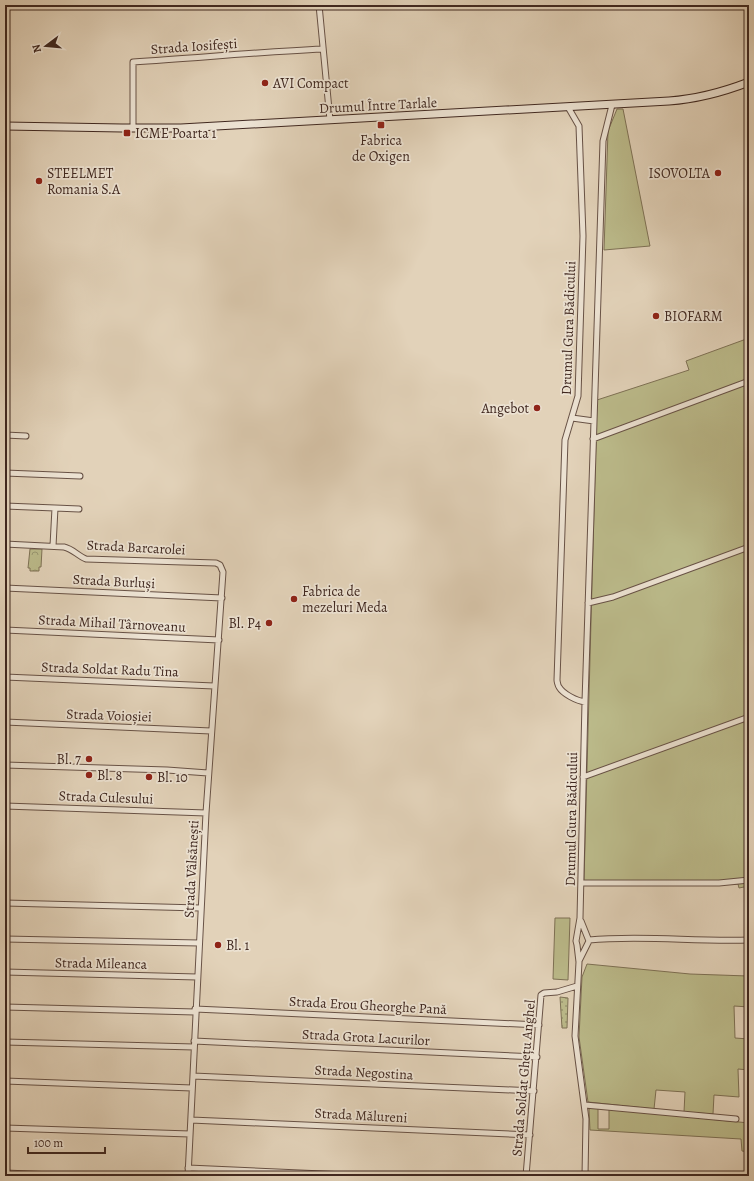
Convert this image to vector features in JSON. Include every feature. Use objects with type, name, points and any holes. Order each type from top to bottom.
[{"type":"main road","name":"Drumul Între Tarlale","points":[[5,126],[133,128],[189,127],[612,105],[694,99],[725,91],[749,82]]},
{"type":"street","points":[[318,5],[330,120]]},
{"type":"street","name":"Strada Iosifești","points":[[133,128],[133,62],[323,49]]},
{"type":"street","name":"Drumul Gura Bădicului","points":[[578,936],[580,918],[602,140],[612,105]]},
{"type":"street","name":"Drumul Gura Bădicului","points":[[568,107],[579,126],[583,236],[578,396],[565,440],[557,680],[559,687],[564,692],[581,702],[585,702]]},
{"type":"street","points":[[593,440],[749,381]]},
{"type":"street","points":[[572,418],[594,421]]},
{"type":"street","points":[[5,435],[26,436]]},
{"type":"street","points":[[5,473],[80,476]]},
{"type":"street","points":[[5,506],[79,509]]},
{"type":"street","points":[[53,546],[55,508]]},
{"type":"street","name":"Strada Barcarolei","points":[[5,544],[69,548],[79,556],[86,559],[212,562],[220,565]]},
{"type":"street","points":[[588,603],[613,596],[749,547]]},
{"type":"street","name":"Strada Vâlsănești","points":[[188,1176],[200,908],[214,686],[222,598],[223,572],[220,565]]},
{"type":"street","name":"Strada Burluși","points":[[5,588],[222,598]]},
{"type":"street","name":"Strada Mihail Târnoveanu","points":[[5,630],[219,640]]},
{"type":"street","name":"Strada Soldat Radu Tina","points":[[5,677],[214,686]]},
{"type":"street","points":[[583,777],[749,717]]},
{"type":"street","name":"Strada Voioșiei","points":[[5,722],[211,731]]},
{"type":"street","points":[[5,765],[167,770],[208,773]]},
{"type":"street","name":"Strada Culesului","points":[[5,806],[206,813]]},
{"type":"street","points":[[581,883],[719,883],[749,880]]},
{"type":"street","points":[[5,903],[200,908]]},
{"type":"street","points":[[579,962],[586,946],[589,943],[580,918]]},
{"type":"street","points":[[585,1176],[585,1105],[575,1036],[579,962],[578,945],[576,940],[578,936],[582,934],[587,937],[719,941],[749,940]]},
{"type":"street","points":[[5,939],[199,943]]},
{"type":"street","points":[[578,945],[582,947],[586,946]]},
{"type":"street","name":"Strada Mileanca","points":[[5,972],[197,977]]},
{"type":"street","name":"Strada Soldat Ghețu Anghel","points":[[526,1176],[542,993],[557,992],[577,986]]},
{"type":"street","name":"Strada Erou Gheorghe Pană","points":[[5,1007],[195,1011],[539,1025]]},
{"type":"street","name":"Strada Grota Lacurilor","points":[[5,1042],[194,1044],[536,1057]]},
{"type":"street","name":"Strada Negostina","points":[[192,1076],[534,1091]]},
{"type":"street","points":[[5,1082],[192,1088]]},
{"type":"street","points":[[585,1105],[736,1120]]},
{"type":"street","name":"Strada Mălureni","points":[[191,1120],[530,1135]]},
{"type":"street","points":[[5,1128],[190,1134]]},
{"type":"street","points":[[188,1168],[369,1176]]},
{"type":"street","points":[[5,1173],[78,1176]]},
{"type":"green space","points":[[617,109],[623,109],[650,246],[604,250],[608,131]]},
{"type":"green space","points":[[749,338],[749,886],[739,888],[738,884],[702,885],[584,881],[597,400],[689,370],[686,361]]},
{"type":"green space","points":[[30,549],[42,549],[41,567],[39,567],[39,571],[30,571],[30,568],[28,568]]},
{"type":"green space","points":[[555,918],[570,918],[568,980],[553,979]]},
{"type":"green space","points":[[587,964],[690,974],[748,976],[749,1007],[734,1006],[735,1038],[749,1039],[749,1070],[738,1069],[739,1097],[714,1095],[713,1114],[684,1112],[685,1092],[656,1090],[654,1109],[588,1102],[579,1037],[582,977]]},
{"type":"green space","points":[[560,997],[568,998],[567,1028],[562,1028]]},
{"type":"green space","points":[[594,1107],[598,1108],[598,1129],[609,1129],[609,1109],[749,1123],[749,1152],[742,1151],[741,1139],[590,1130],[589,1109]]},
{"type":"place","name":"AVI Compact","points":[[265,83]]},
{"type":"place","name":"Fabrica de Oxigen","points":[[381,125]]},
{"type":"place","name":"ICME Poarta 1","points":[[127,133]]},
{"type":"place","name":"ISOVOLTA","points":[[718,173]]},
{"type":"place","name":"STEELMET Romania S.A","points":[[39,181]]},
{"type":"place","name":"BIOFARM","points":[[656,316]]},
{"type":"place","name":"Angebot","points":[[537,408]]},
{"type":"place","name":"Fabrica de mezeluri Meda","points":[[294,599]]},
{"type":"place","name":"Bl. P4","points":[[269,623]]},
{"type":"place","name":"Bl. 7","points":[[89,759]]},
{"type":"place","name":"Bl. 8","points":[[89,775]]},
{"type":"place","name":"Bl. 10","points":[[149,777]]},
{"type":"place","name":"Bl. 1","points":[[218,945]]}]
